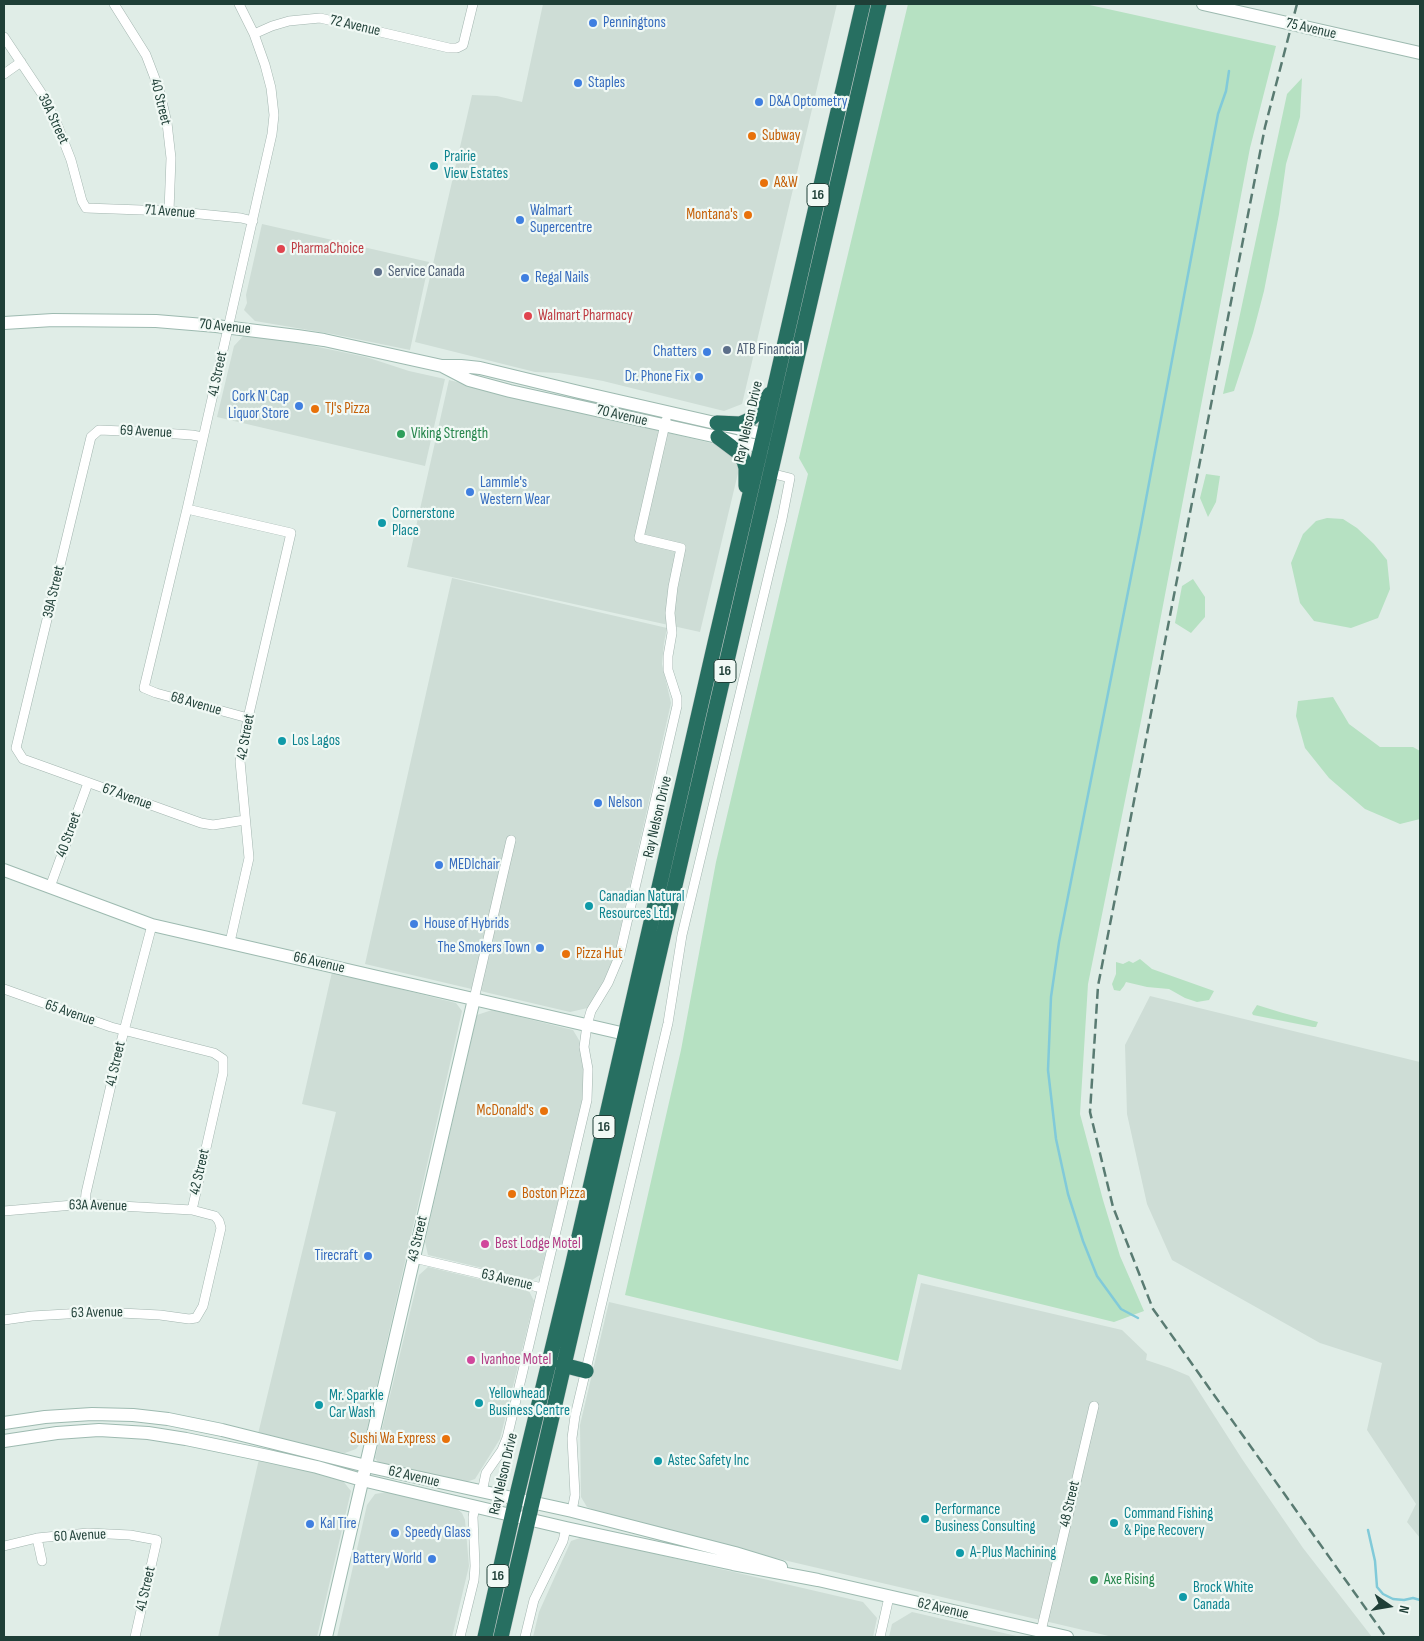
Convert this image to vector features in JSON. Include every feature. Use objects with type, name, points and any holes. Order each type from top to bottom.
[{"type":"highway","name":"Ray Nelson Drive","points":[[484,1637],[516,1499],[770,473],[770,442],[775,387],[863,4]]},
{"type":"highway","name":"Ray Nelson Drive","points":[[501,1637],[563,1365],[632,1036],[747,508],[770,442],[879,4]]},
{"type":"highway","points":[[747,508],[746,468],[744,461],[717,430],[749,420],[757,413],[775,387]]},
{"type":"highway","points":[[563,1365],[586,1371]]},
{"type":"street","name":"40 Street","points":[[114,4],[146,55],[159,89],[167,122],[171,158],[169,211]]},
{"type":"street","name":"41 Street","points":[[144,688],[187,509],[272,134],[274,115],[267,72],[254,34],[238,4]]},
{"type":"street","name":"72 Avenue","points":[[254,34],[289,21],[320,18],[456,48],[463,44],[473,4]]},
{"type":"street","name":"75 Avenue","points":[[1203,4],[1420,53]]},
{"type":"street","name":"39A Street","points":[[4,37],[42,94],[58,124],[71,160],[82,201],[86,208]]},
{"type":"street","points":[[4,74],[21,62]]},
{"type":"street","name":"71 Avenue","points":[[86,208],[169,211],[243,218],[253,221]]},
{"type":"street","name":"70 Avenue","points":[[4,323],[54,320],[165,322],[228,327],[324,340],[442,366],[480,368],[668,413],[717,430],[770,442]]},
{"type":"street","name":"70 Avenue","points":[[442,366],[469,380],[665,426],[717,430]]},
{"type":"street","points":[[482,1492],[486,1473],[502,1450],[507,1438],[588,1090],[588,1069],[584,1047],[591,1012],[608,983],[619,957],[676,706],[675,691],[668,670],[668,656],[672,633],[670,614],[673,587],[682,548],[639,538],[668,413]]},
{"type":"street","name":"69 Avenue","points":[[91,436],[99,430],[203,437]]},
{"type":"street","name":"39A Street","points":[[16,748],[91,436]]},
{"type":"street","points":[[572,1511],[574,1495],[572,1438],[575,1416],[668,1023],[682,935],[782,519],[790,478],[770,473]]},
{"type":"street","name":"42 Street","points":[[187,509],[291,533],[248,718],[240,761],[249,858],[230,942]]},
{"type":"street","name":"68 Avenue","points":[[144,688],[248,718]]},
{"type":"street","name":"67 Avenue","points":[[16,748],[23,759],[201,823],[213,825],[246,820]]},
{"type":"street","name":"40 Street","points":[[50,887],[88,783]]},
{"type":"street","name":"43 Street","points":[[326,1637],[511,840]]},
{"type":"street","name":"66 Avenue","points":[[4,870],[152,925],[632,1036]]},
{"type":"street","name":"41 Street","points":[[86,1204],[86,1193],[123,1031],[152,925]]},
{"type":"street","name":"65 Avenue","points":[[4,989],[123,1031],[214,1054],[223,1059]]},
{"type":"street","name":"42 Street","points":[[190,1320],[196,1318],[203,1306],[221,1228],[215,1216],[192,1210],[222,1073],[223,1059]]},
{"type":"street","name":"63A Avenue","points":[[4,1211],[86,1204],[192,1210]]},
{"type":"street","name":"63 Avenue","points":[[414,1258],[542,1288]]},
{"type":"street","name":"63 Avenue","points":[[4,1320],[32,1316],[101,1312],[160,1315],[190,1320]]},
{"type":"street","name":"48 Street","points":[[1041,1631],[1094,1406]]},
{"type":"street","name":"62 Avenue","points":[[4,1423],[63,1415],[109,1414],[156,1418],[222,1430],[366,1466],[572,1511],[735,1553],[818,1580]]},
{"type":"street","name":"62 Avenue","points":[[4,1440],[85,1431],[148,1433],[318,1467],[362,1480],[512,1516],[733,1564],[818,1580],[1067,1637]]},
{"type":"street","points":[[460,1637],[474,1580],[473,1517],[475,1506]]},
{"type":"street","points":[[525,1637],[534,1600],[563,1541],[566,1528]]},
{"type":"street","name":"60 Avenue","points":[[4,1546],[37,1538],[88,1533],[130,1535],[157,1540]]},
{"type":"street","points":[[37,1538],[42,1561]]},
{"type":"street","name":"41 Street","points":[[135,1637],[157,1540]]},
{"type":"street","points":[[880,1637],[889,1597]]},
{"type":"shaded area","points":[[543,4],[837,4],[742,404],[724,411],[603,381],[559,373],[535,372],[415,342],[472,95],[497,96],[522,102]]},
{"type":"shaded area","points":[[262,224],[429,262],[410,350],[255,321],[244,310],[247,303],[246,295]]},
{"type":"shaded area","points":[[245,334],[366,357],[409,371],[445,379],[425,466],[217,417],[234,346]]},
{"type":"shaded area","points":[[449,380],[723,446],[734,455],[739,469],[700,632],[407,567]]},
{"type":"shaded area","points":[[452,578],[667,628],[662,664],[671,703],[615,952],[606,981],[592,1007],[570,1012],[365,964]]},
{"type":"shaded area","points":[[332,972],[456,1003],[462,1011],[365,1438],[356,1449],[345,1453],[258,1434],[336,1112],[302,1104]]},
{"type":"shaded area","points":[[1150,996],[1420,1062],[1420,1538],[1407,1522],[1416,1504],[1367,1430],[1382,1363],[1320,1343],[1172,1260],[1147,1204],[1127,1114],[1125,1045]]},
{"type":"shaded area","points":[[492,1010],[573,1030],[579,1040],[586,1087],[540,1275],[532,1280],[428,1255],[425,1242],[477,1015]]},
{"type":"shaded area","points":[[428,1267],[529,1291],[534,1301],[500,1439],[475,1479],[463,1483],[380,1465],[375,1458],[419,1275]]},
{"type":"shaded area","points":[[921,1283],[1122,1330],[1147,1354],[1146,1360],[1189,1376],[1242,1459],[1303,1548],[1372,1637],[1113,1637],[745,1551],[605,1515],[587,1507],[581,1497],[580,1425],[609,1302],[901,1370]]},
{"type":"shaded area","points":[[259,1459],[338,1478],[351,1491],[317,1637],[218,1637]]},
{"type":"shaded area","points":[[387,1492],[456,1508],[462,1513],[465,1520],[469,1566],[452,1637],[337,1637],[367,1505],[375,1494]]},
{"type":"shaded area","points":[[583,1537],[863,1602],[877,1618],[873,1637],[533,1637],[539,1612],[571,1541]]},
{"type":"shaded area","points":[[912,1612],[1021,1637],[889,1637],[892,1624]]},
{"type":"green space","points":[[908,4],[1085,4],[1276,46],[1250,148],[1141,721],[1088,984],[1080,1114],[1120,1256],[1144,1311],[1114,1322],[918,1274],[898,1361],[625,1295],[681,1050],[716,862],[808,474],[799,458]]},
{"type":"green space","points":[[1302,78],[1300,117],[1286,164],[1279,214],[1264,291],[1253,333],[1234,391],[1223,394],[1287,94]]},
{"type":"green space","points":[[1206,474],[1220,476],[1216,502],[1208,517],[1200,498]]},
{"type":"green space","points":[[1327,518],[1343,519],[1357,528],[1387,560],[1390,589],[1378,618],[1351,628],[1314,621],[1300,603],[1291,563],[1303,534],[1316,521]]},
{"type":"green space","points":[[1193,579],[1205,597],[1205,617],[1191,633],[1175,623],[1182,586]]},
{"type":"green space","points":[[1333,697],[1349,724],[1380,747],[1413,747],[1420,751],[1420,819],[1400,824],[1365,809],[1329,778],[1305,748],[1296,716],[1298,701]]},
{"type":"green space","points":[[1140,959],[1152,969],[1214,991],[1209,1000],[1197,1002],[1169,989],[1147,987],[1126,982],[1120,991],[1114,990],[1112,984],[1116,974],[1116,962],[1123,964],[1129,961],[1133,963]]},
{"type":"green space","points":[[1257,1005],[1318,1022],[1316,1027],[1313,1027],[1253,1015],[1252,1013]]},
{"type":"waterway","points":[[1138,1318],[1121,1309],[1097,1276],[1083,1241],[1068,1194],[1056,1139],[1048,1070],[1051,997],[1059,942],[1141,526],[1218,114],[1226,91],[1229,71]]},
{"type":"waterway","points":[[1368,1530],[1375,1561],[1377,1587],[1383,1594],[1393,1599],[1404,1600],[1413,1598],[1420,1600]]},
{"type":"railway","points":[[1297,4],[1265,127],[1098,986],[1090,1112],[1113,1207],[1153,1309],[1386,1637]]},
{"type":"place","name":"Penningtons","points":[[593,23]]},
{"type":"place","name":"Staples","points":[[578,83]]},
{"type":"place","name":"D&A Optometry","points":[[759,102]]},
{"type":"place","name":"Subway","points":[[752,136]]},
{"type":"place","name":"Prairie View Estates","points":[[434,166]]},
{"type":"place","name":"A&W","points":[[764,183]]},
{"type":"place","name":"Montana's","points":[[748,215]]},
{"type":"place","name":"Walmart Supercentre","points":[[520,220]]},
{"type":"place","name":"PharmaChoice","points":[[281,249]]},
{"type":"place","name":"Service Canada","points":[[378,272]]},
{"type":"place","name":"Regal Nails","points":[[525,278]]},
{"type":"place","name":"Walmart Pharmacy","points":[[528,316]]},
{"type":"place","name":"ATB Financial","points":[[727,350]]},
{"type":"place","name":"Chatters","points":[[707,352]]},
{"type":"place","name":"Dr. Phone Fix","points":[[699,377]]},
{"type":"place","name":"Cork N' Cap Liquor Store","points":[[299,406]]},
{"type":"place","name":"TJ's Pizza","points":[[315,409]]},
{"type":"place","name":"Viking Strength","points":[[401,434]]},
{"type":"place","name":"Lammle's Western Wear","points":[[470,492]]},
{"type":"place","name":"Cornerstone Place","points":[[382,523]]},
{"type":"place","name":"Los Lagos","points":[[282,741]]},
{"type":"place","name":"Nelson","points":[[598,803]]},
{"type":"place","name":"MEDIchair","points":[[439,865]]},
{"type":"place","name":"Canadian Natural Resources Ltd.","points":[[589,906]]},
{"type":"place","name":"House of Hybrids","points":[[414,924]]},
{"type":"place","name":"The Smokers Town","points":[[540,948]]},
{"type":"place","name":"Pizza Hut","points":[[566,954]]},
{"type":"place","name":"McDonald's","points":[[544,1111]]},
{"type":"place","name":"Boston Pizza","points":[[512,1194]]},
{"type":"place","name":"Best Lodge Motel","points":[[485,1244]]},
{"type":"place","name":"Tirecraft","points":[[368,1256]]},
{"type":"place","name":"Ivanhoe Motel","points":[[471,1360]]},
{"type":"place","name":"Yellowhead Business Centre","points":[[479,1403]]},
{"type":"place","name":"Mr. Sparkle Car Wash","points":[[319,1405]]},
{"type":"place","name":"Sushi Wa Express","points":[[446,1439]]},
{"type":"place","name":"Astec Safety Inc","points":[[658,1461]]},
{"type":"place","name":"Performance Business Consulting","points":[[925,1519]]},
{"type":"place","name":"Command Fishing & Pipe Recovery","points":[[1114,1523]]},
{"type":"place","name":"Kal Tire","points":[[310,1524]]},
{"type":"place","name":"Speedy Glass","points":[[395,1533]]},
{"type":"place","name":"A-Plus Machining","points":[[960,1553]]},
{"type":"place","name":"Battery World","points":[[432,1559]]},
{"type":"place","name":"Axe Rising","points":[[1094,1580]]},
{"type":"place","name":"Brock White Canada","points":[[1183,1597]]}]
